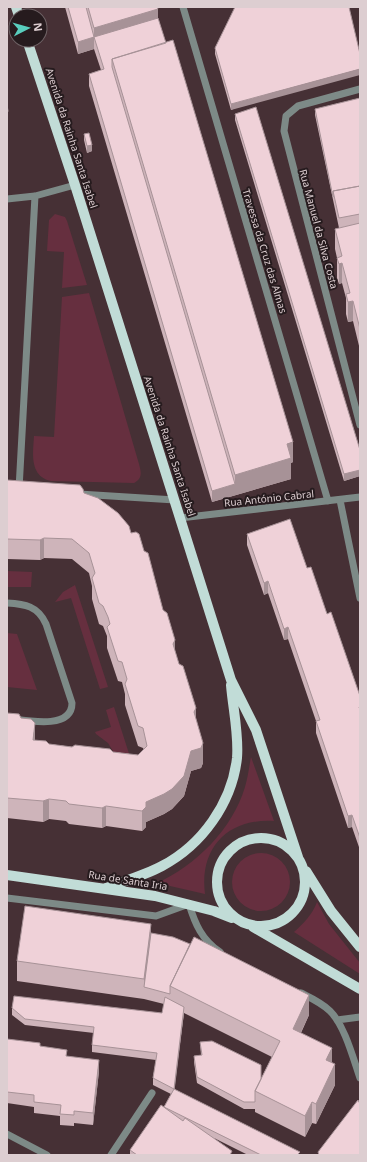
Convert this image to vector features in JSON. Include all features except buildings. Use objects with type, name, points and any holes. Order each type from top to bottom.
[{"type":"main road","name":"Avenida da Rainha Santa Isabel","points":[[30,48],[75,185],[231,680],[256,730],[300,862],[331,911],[360,947]]},
{"type":"main road","points":[[106,888],[150,872],[176,858],[200,838],[219,811],[232,783],[237,756],[231,680]]},
{"type":"main road","points":[[252,926],[262,927],[282,922],[298,908],[304,893],[306,877],[300,862],[290,848],[280,842],[270,839],[258,838],[247,840],[228,853],[221,862],[218,873],[219,896],[224,907],[232,916],[241,922],[252,926],[360,989]]},
{"type":"main road","name":"Rua de Santa Iria","points":[[7,875],[106,888],[189,904],[214,911],[241,922]]},
{"type":"street","name":"Travessa da Cruz das Almas","points":[[183,7],[328,501]]},
{"type":"street","name":"Rua Manuel da Silva Costa","points":[[360,89],[298,106],[286,116],[284,131],[360,425]]},
{"type":"street","points":[[7,199],[36,196],[75,185]]},
{"type":"street","points":[[26,491],[16,491],[36,196]]},
{"type":"street","points":[[73,494],[174,500]]},
{"type":"street","name":"Rua António Cabral","points":[[180,518],[360,497]]},
{"type":"street","points":[[340,500],[360,598]]},
{"type":"street","points":[[7,603],[31,606],[41,614],[46,624],[70,694],[72,707],[67,716],[56,721],[7,718]]},
{"type":"street","points":[[7,898],[156,916],[189,904],[196,925],[204,938],[214,948],[227,955]]},
{"type":"street","points":[[296,991],[325,1007],[337,1020],[360,1078]]},
{"type":"street","points":[[337,1020],[360,1017]]},
{"type":"street","points":[[111,1155],[152,1093]]},
{"type":"street","points":[[7,1134],[47,1155]]},
{"type":"shaded area","points":[[55,214],[65,217],[67,221],[87,285],[62,288],[64,252],[47,251],[49,220]]},
{"type":"shaded area","points":[[89,293],[140,467],[140,477],[134,483],[51,481],[39,474],[34,463],[34,436],[54,437],[62,297]]},
{"type":"shaded area","points":[[7,571],[32,572],[31,587],[7,587]]},
{"type":"shaded area","points":[[75,585],[108,687],[100,689],[71,598],[55,602],[63,592]]},
{"type":"shaded area","points":[[7,633],[17,634],[37,690],[7,687]]},
{"type":"shaded area","points":[[114,707],[133,766],[119,761],[108,743],[95,732],[111,727],[106,710]]},
{"type":"shaded area","points":[[251,757],[274,821],[258,821],[243,825],[230,831],[220,839],[212,850],[207,863],[204,878],[205,894],[157,883],[199,856],[222,832],[239,803],[246,783]]},
{"type":"shaded area","points":[[261,853],[272,855],[285,866],[288,871],[290,882],[288,893],[277,906],[272,909],[261,911],[250,909],[237,898],[234,893],[232,882],[234,871],[245,858],[250,855]]},
{"type":"shaded area","points":[[317,902],[329,924],[360,963],[360,974],[294,932],[313,911]]}]
